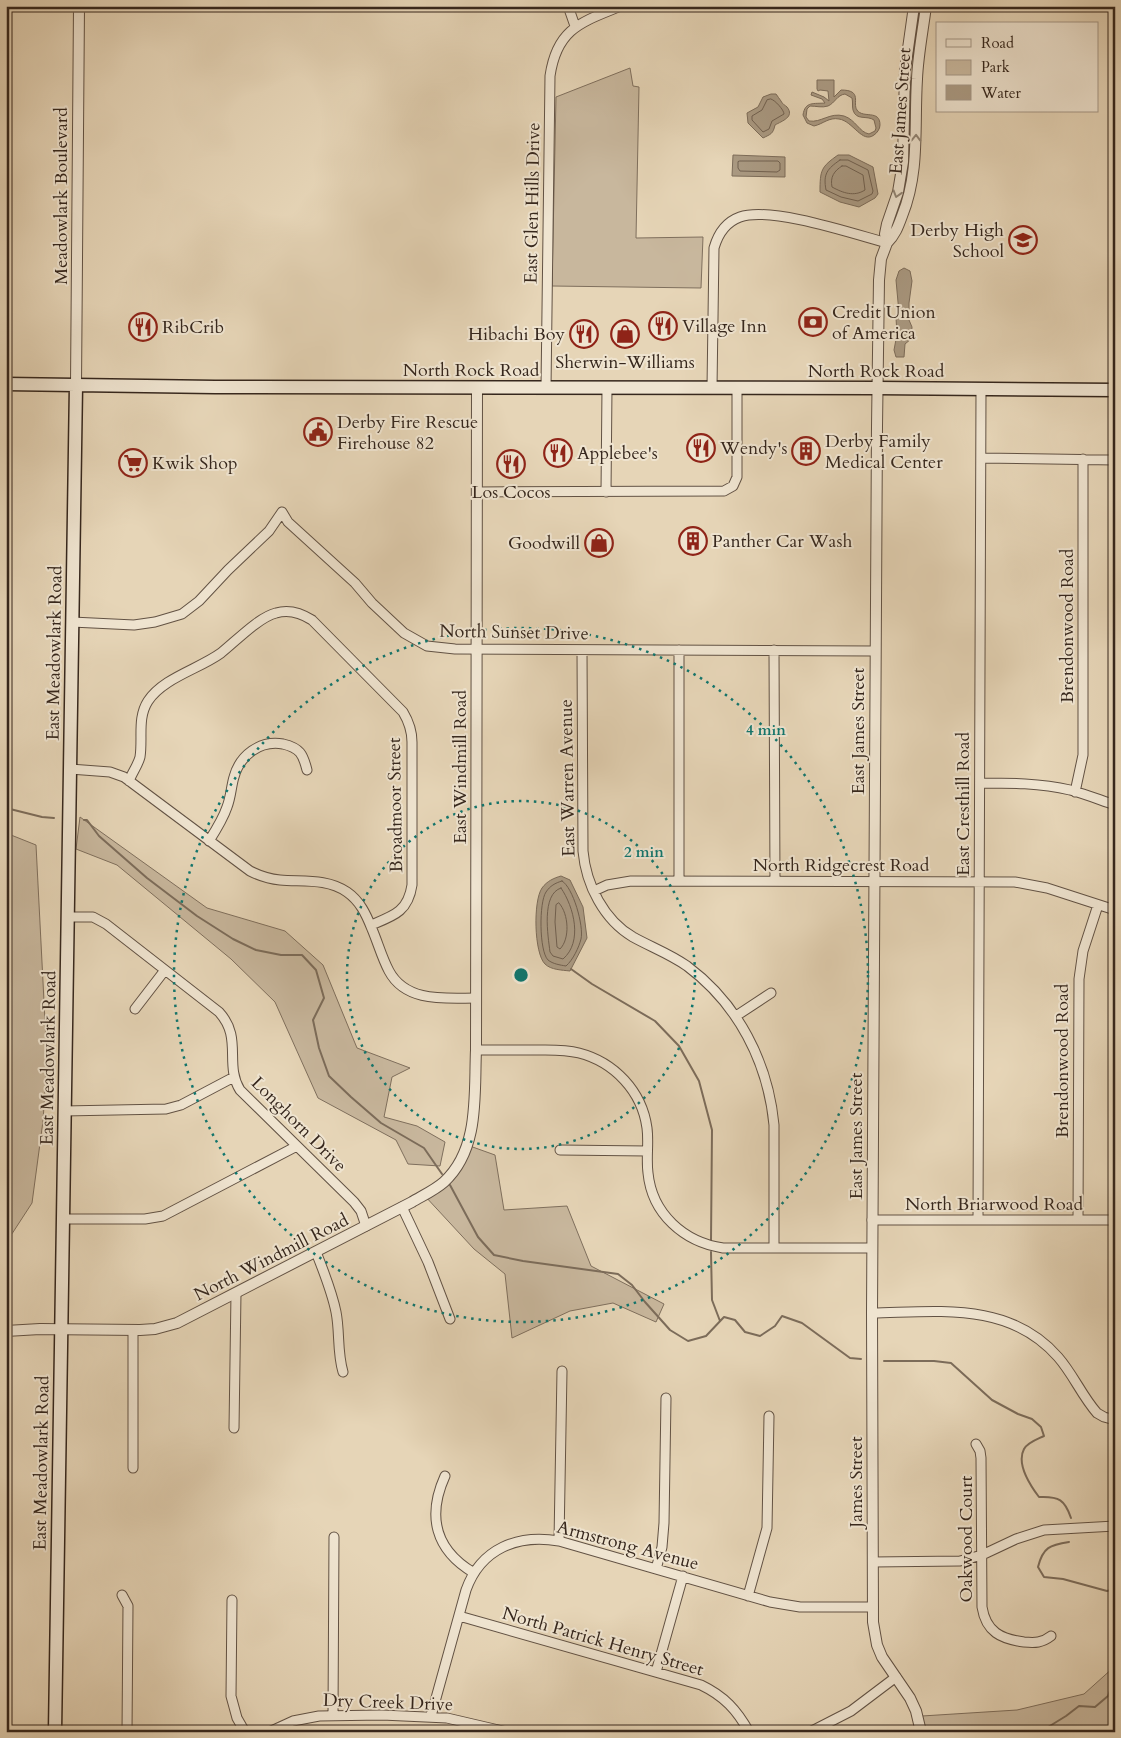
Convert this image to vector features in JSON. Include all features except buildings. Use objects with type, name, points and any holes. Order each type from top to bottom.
[{"type":"main road","name":"North Rock Road","points":[[6,384],[1115,390]]},
{"type":"main road","name":"East Meadowlark Road","points":[[55,1732],[76,385]]},
{"type":"street","name":"Meadowlark Boulevard","points":[[76,385],[79,6]]},
{"type":"street","points":[[568,6],[576,26],[621,6]]},
{"type":"street","name":"East James Street","points":[[887,243],[885,234],[898,192],[903,162],[905,70],[914,6]]},
{"type":"street","name":"East James Street","points":[[872,1220],[874,650],[880,269],[881,259],[887,243],[894,237],[911,188],[916,155],[918,65],[926,6]]},
{"type":"street","name":"East Glen Hills Drive","points":[[546,388],[550,76],[553,61],[560,45],[576,26]]},
{"type":"street","points":[[712,388],[714,248],[720,233],[726,226],[748,215],[779,216],[887,243]]},
{"type":"street","name":"East Windmill Road","points":[[467,1145],[473,1114],[476,1050],[477,387]]},
{"type":"street","points":[[606,492],[607,388]]},
{"type":"street","points":[[477,492],[724,491],[734,486],[737,477],[737,388]]},
{"type":"street","name":"East Cresthill Road","points":[[978,1220],[981,389]]},
{"type":"street","points":[[980,458],[1115,460]]},
{"type":"street","name":"Brendonwood Road","points":[[1075,792],[1083,756],[1083,459]]},
{"type":"street","name":"North Sunset Drive","points":[[72,622],[134,625],[155,622],[182,614],[199,601],[269,531],[282,512],[288,522],[348,577],[404,633],[427,646],[455,649],[874,650]]},
{"type":"street","name":"Broadmoor Street","points":[[129,781],[140,759],[143,711],[148,701],[159,688],[210,660],[266,616],[283,611],[306,616],[403,712],[410,728],[412,742],[411,894],[399,912],[371,925]]},
{"type":"street","name":"East Warren Avenue","points":[[582,650],[583,851],[586,872],[606,912],[617,924],[634,937],[690,968],[717,994],[736,1016],[747,1035],[757,1055],[767,1083],[772,1106],[774,1125],[774,1248]]},
{"type":"street","points":[[679,650],[679,881]]},
{"type":"street","points":[[774,650],[775,881]]},
{"type":"street","points":[[209,841],[228,806],[238,767],[252,750],[272,744],[292,746],[298,749],[304,757],[307,770]]},
{"type":"street","points":[[70,769],[110,772],[124,777],[250,872],[279,880],[321,882],[337,886],[346,891],[359,903],[371,925],[389,971],[405,988],[416,994],[428,997],[476,998]]},
{"type":"street","points":[[980,783],[1045,785],[1075,792],[1115,805]]},
{"type":"street","name":"North Ridgecrest Road","points":[[594,891],[607,885],[632,881],[1014,882],[1036,885],[1115,910]]},
{"type":"street","name":"Brendonwood Road","points":[[1078,1220],[1079,974],[1098,905]]},
{"type":"street","name":"Longhorn Drive","points":[[67,917],[97,919],[219,1012],[227,1022],[233,1039],[234,1077],[243,1094],[354,1202],[361,1211],[366,1226]]},
{"type":"street","points":[[135,1009],[166,970]]},
{"type":"street","points":[[736,1016],[771,993]]},
{"type":"street","points":[[476,1050],[564,1050],[580,1053],[604,1063],[625,1080],[641,1106],[647,1130],[649,1181],[656,1201],[668,1220],[684,1234],[702,1243],[717,1247],[872,1248]]},
{"type":"street","points":[[64,1111],[166,1109],[181,1104],[234,1077]]},
{"type":"street","name":"North Windmill Road","points":[[6,1331],[155,1329],[177,1323],[366,1226],[442,1184],[456,1168],[467,1145]]},
{"type":"street","points":[[62,1219],[145,1219],[162,1216],[297,1146]]},
{"type":"street","points":[[560,1150],[647,1151]]},
{"type":"street","points":[[402,1207],[428,1262],[450,1319]]},
{"type":"street","name":"North Briarwood Road","points":[[872,1220],[1115,1220]]},
{"type":"street","name":"James Street","points":[[872,1220],[874,1629],[877,1645],[882,1657],[910,1698],[916,1711],[921,1732]]},
{"type":"street","points":[[316,1252],[336,1311],[339,1357],[343,1372]]},
{"type":"street","points":[[234,1428],[236,1293]]},
{"type":"street","points":[[872,1313],[964,1312],[987,1315],[1006,1321],[1021,1328],[1045,1344],[1068,1369],[1097,1413],[1115,1420]]},
{"type":"street","points":[[133,1330],[133,1468]]},
{"type":"street","points":[[559,1541],[562,1371]]},
{"type":"street","points":[[656,1569],[662,1547],[664,1523],[666,1398]]},
{"type":"street","points":[[748,1596],[767,1528],[769,1416]]},
{"type":"street","name":"Oakwood Court","points":[[976,1444],[981,1458],[982,1607],[986,1622],[999,1635],[1012,1640],[1039,1642],[1045,1641],[1051,1636]]},
{"type":"street","points":[[445,1476],[436,1502],[438,1532],[447,1550],[462,1565],[474,1573]]},
{"type":"street","points":[[873,1562],[953,1562],[982,1555],[1038,1531],[1115,1526]]},
{"type":"street","points":[[333,1715],[334,1537]]},
{"type":"street","name":"Armstrong Avenue","points":[[431,1716],[469,1583],[474,1573],[489,1555],[510,1544],[535,1538],[559,1541],[770,1602],[800,1607],[873,1607]]},
{"type":"street","points":[[656,1672],[682,1576]]},
{"type":"street","points":[[122,1595],[128,1606],[127,1732]]},
{"type":"street","points":[[232,1600],[231,1696],[237,1718],[244,1732]]},
{"type":"street","name":"North Patrick Henry Street","points":[[459,1616],[701,1685],[732,1706],[749,1732]]},
{"type":"street","points":[[810,1732],[851,1711],[896,1677]]},
{"type":"street","name":"Dry Creek Drive","points":[[270,1732],[303,1718],[333,1715],[431,1716],[507,1732]]},
{"type":"green space","points":[[630,68],[633,86],[639,87],[636,238],[703,237],[701,288],[552,286],[556,97]]},
{"type":"green space","points":[[80,817],[207,908],[285,931],[323,965],[357,1048],[410,1068],[392,1077],[384,1117],[417,1126],[445,1142],[440,1166],[408,1164],[396,1140],[318,1098],[275,1002],[231,959],[117,865],[76,849]]},
{"type":"green space","points":[[6,833],[36,845],[47,1060],[43,1121],[32,1203],[6,1243]]},
{"type":"green space","points":[[467,1145],[495,1155],[504,1210],[567,1206],[591,1266],[664,1304],[656,1322],[613,1303],[570,1311],[512,1338],[505,1274],[474,1249],[424,1195],[442,1184]]},
{"type":"green space","points":[[1115,1602],[1115,1732],[925,1732],[922,1716],[1017,1710],[1084,1694],[1114,1667]]},
{"type":"water","points":[[817,80],[834,80],[834,97],[841,90],[852,92],[855,97],[857,110],[860,113],[877,117],[879,120],[880,126],[878,131],[870,137],[865,137],[849,124],[839,119],[829,120],[814,126],[807,123],[803,115],[806,107],[811,104],[825,103],[822,99],[811,95],[812,92],[829,101],[828,91],[818,91]],"holes":[[[845,94],[852,98],[854,113],[859,117],[874,120],[875,131],[869,134],[866,133],[852,120],[844,116],[834,115],[813,121],[809,121],[806,117],[807,109],[810,106],[828,106]]]},
{"type":"water","points":[[776,94],[787,107],[789,116],[775,125],[771,133],[763,138],[748,123],[747,113],[758,107],[763,97]]},
{"type":"water","points":[[733,155],[785,157],[785,177],[732,176]]},
{"type":"water","points":[[838,155],[849,155],[873,167],[878,194],[875,198],[859,207],[840,202],[820,192],[821,174],[825,166]]},
{"type":"water","points":[[904,268],[910,271],[912,281],[909,303],[909,320],[912,327],[911,339],[905,344],[904,357],[896,357],[894,350],[897,334],[896,318],[899,313],[896,280],[899,271]]},
{"type":"water","points":[[561,876],[570,880],[583,907],[587,938],[570,971],[553,969],[547,966],[541,958],[537,939],[536,915],[539,895],[546,883]]},
{"type":"waterway","points":[[6,808],[54,818]]},
{"type":"waterway","points":[[84,820],[87,820],[99,836],[147,878],[197,916],[233,939],[256,950],[281,955],[302,955],[316,970],[324,998],[313,1020],[319,1048],[329,1076],[381,1123],[424,1148],[442,1174]]},
{"type":"waterway","points":[[571,969],[592,984],[655,1021],[679,1046],[699,1081],[712,1130],[711,1240]]},
{"type":"waterway","points":[[450,1185],[478,1237],[494,1255],[523,1261],[618,1274],[632,1285],[670,1330],[688,1341],[706,1336],[724,1317],[735,1320],[745,1332],[760,1336],[775,1326],[782,1316],[802,1323],[850,1358],[861,1359]]},
{"type":"waterway","points":[[711,1252],[712,1300],[720,1321]]},
{"type":"waterway","points":[[884,1361],[951,1363],[992,1400],[1032,1419],[1041,1427],[1044,1436],[1024,1449],[1022,1461],[1025,1474],[1039,1497],[1052,1497],[1060,1500],[1064,1503],[1071,1518]]},
{"type":"waterway","points":[[1069,1542],[1052,1546],[1042,1555],[1038,1567],[1044,1577],[1063,1579],[1107,1591],[1115,1589]]},
{"type":"waterway","points":[[1040,1732],[1079,1706],[1095,1707],[1108,1696],[1115,1677]]},
{"type":"place","name":"Derby High School","points":[[1023,240]]},
{"type":"place","name":"Credit Union of America","points":[[813,322]]},
{"type":"place","name":"Village Inn","points":[[663,326]]},
{"type":"place","name":"RibCrib","points":[[143,327]]},
{"type":"place","name":"Hibachi Boy","points":[[584,334]]},
{"type":"place","name":"Sherwin-Williams","points":[[625,334]]},
{"type":"place","name":"Derby Fire Rescue Firehouse 82","points":[[318,432]]},
{"type":"place","name":"Wendy's","points":[[701,448]]},
{"type":"place","name":"Derby Family Medical Center","points":[[806,451]]},
{"type":"place","name":"Applebee's","points":[[558,453]]},
{"type":"place","name":"Kwik Shop","points":[[133,463]]},
{"type":"place","name":"Los Cocos","points":[[511,464]]},
{"type":"place","name":"Panther Car Wash","points":[[693,541]]},
{"type":"place","name":"Goodwill","points":[[599,543]]}]
